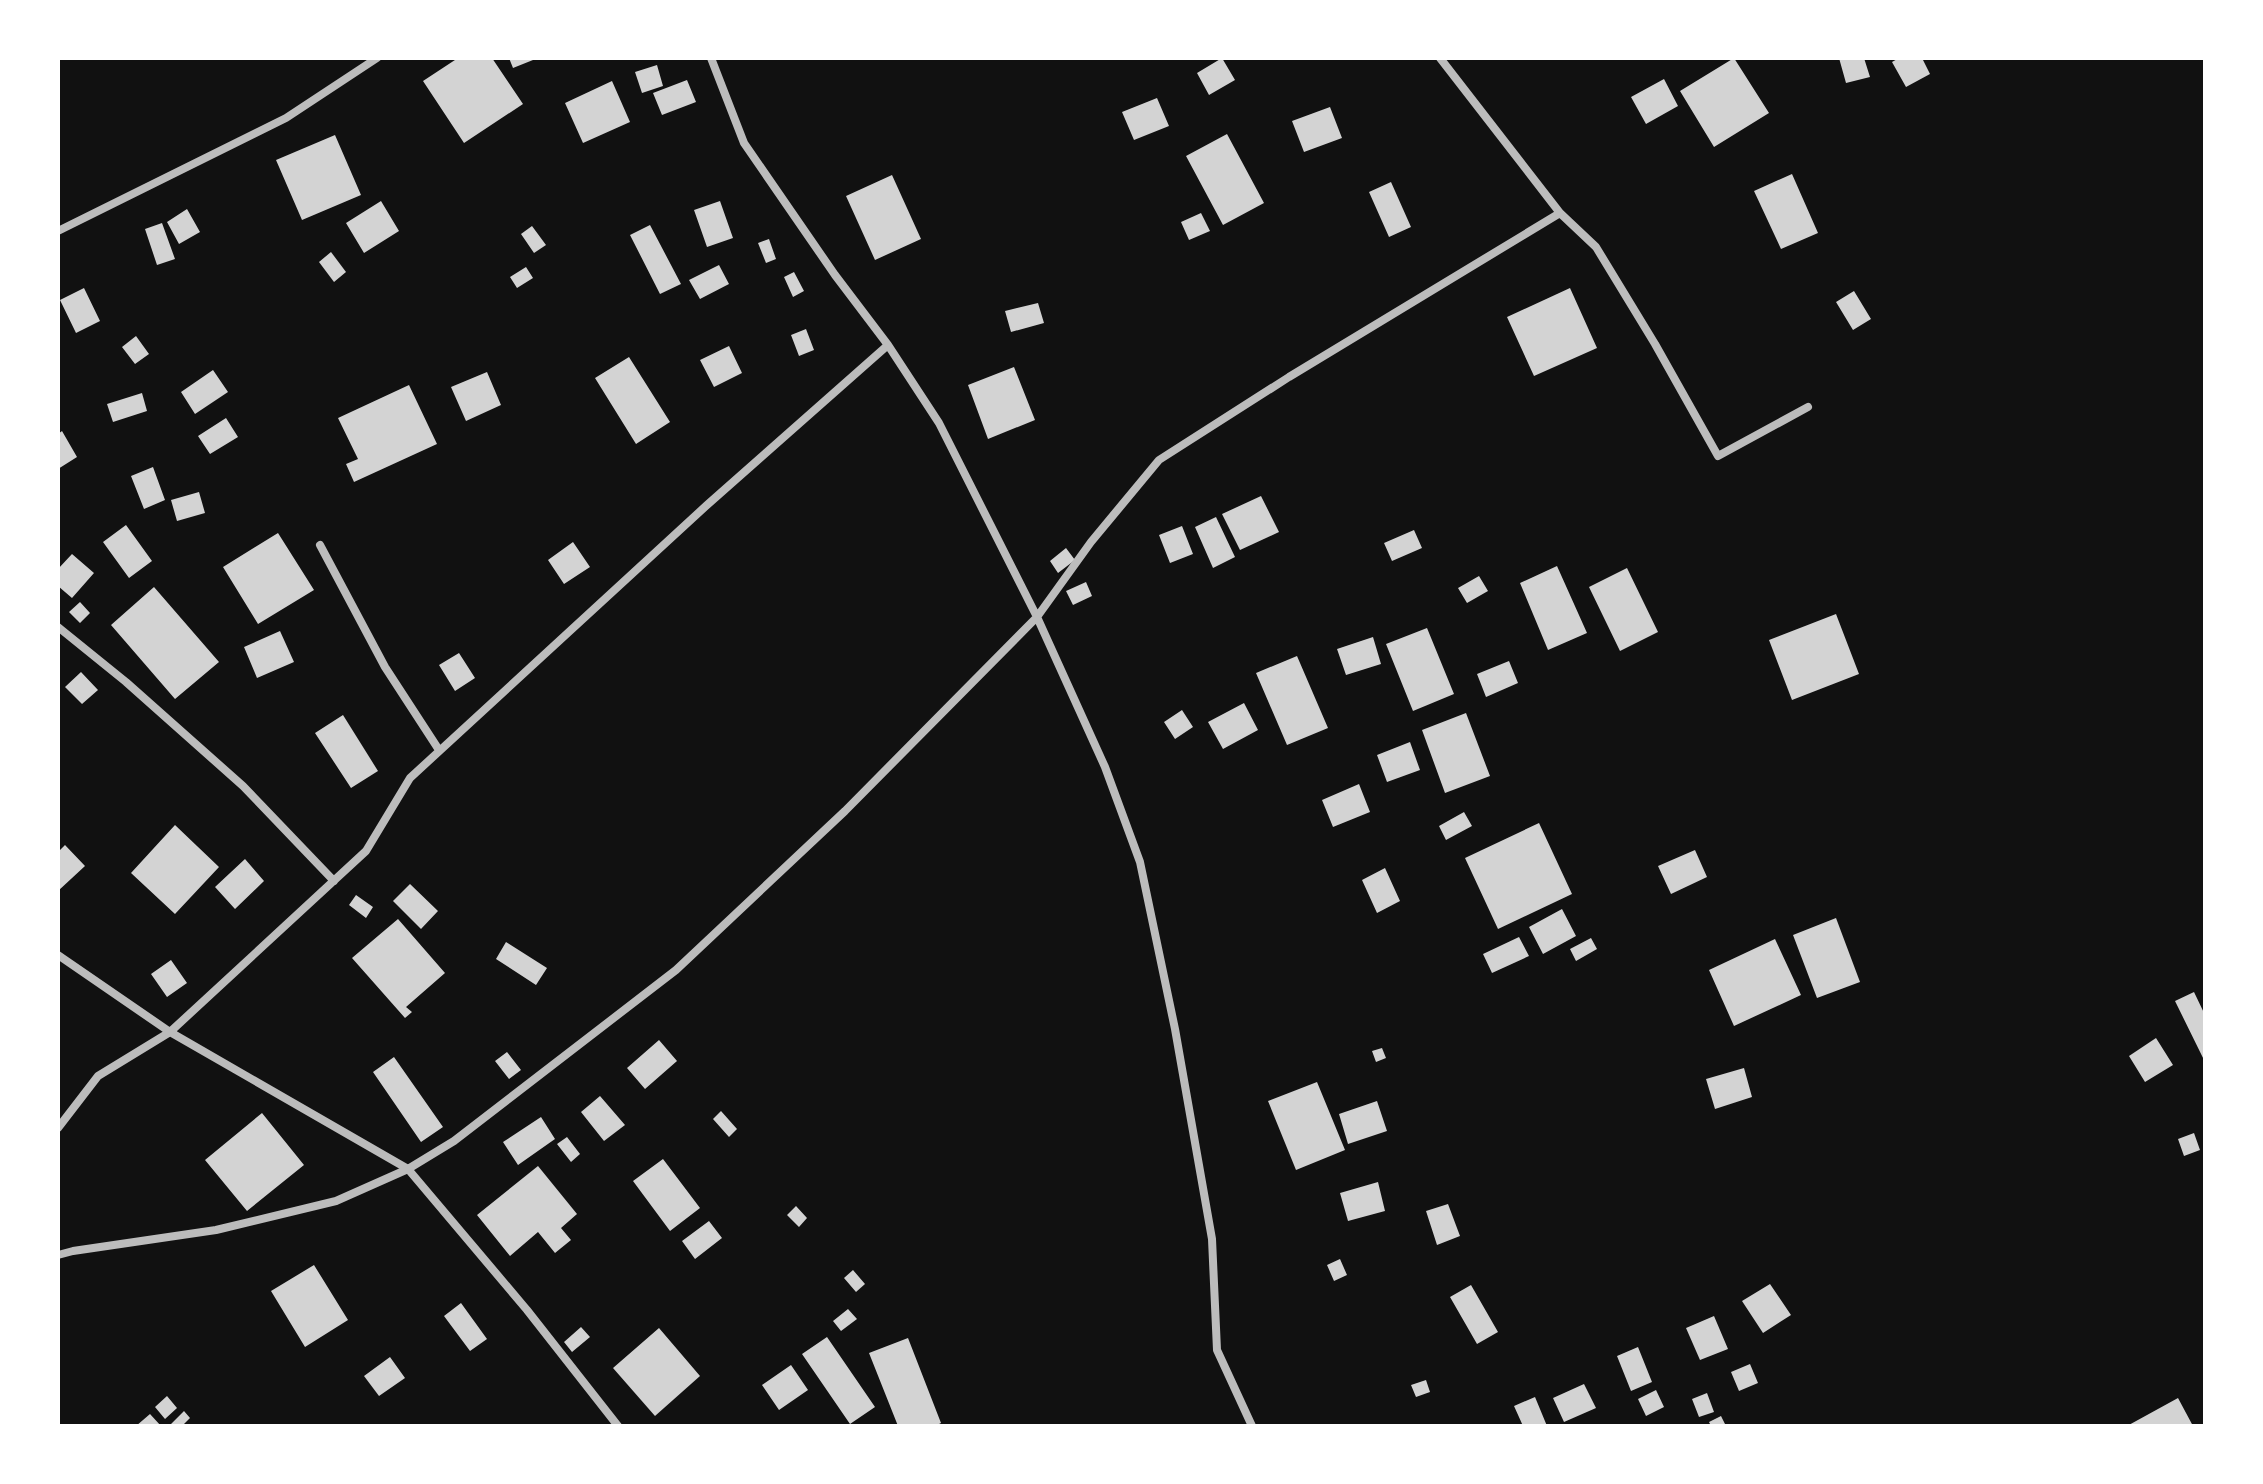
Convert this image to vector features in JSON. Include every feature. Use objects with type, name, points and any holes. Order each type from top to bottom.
[{"type":"street","points":[[58,231],[286,118],[377,58]]},
{"type":"street","points":[[711,58],[744,143],[835,275],[888,345],[939,423],[1037,617],[1105,767],[1140,862],[1175,1029],[1212,1239],[1217,1350],[1252,1426]]},
{"type":"street","points":[[1440,58],[1560,213],[1596,247],[1718,456],[1808,407]]},
{"type":"street","points":[[58,1255],[216,1230],[336,1201],[408,1169],[454,1141],[676,970],[845,811],[1037,617],[1091,542],[1159,460],[1289,377],[1560,213]]},
{"type":"street","points":[[58,1128],[98,1076],[170,1032],[366,851],[410,778],[439,750],[888,345]]},
{"type":"street","points":[[320,545],[385,667],[439,750]]},
{"type":"street","points":[[58,627],[126,682],[243,786],[334,881]]},
{"type":"street","points":[[58,955],[170,1032],[408,1169],[527,1310],[618,1426]]},
{"type":"building","points":[[458,58],[492,58],[523,104],[464,143],[423,81]]},
{"type":"building","points":[[509,58],[538,58],[513,68]]},
{"type":"building","points":[[1222,58],[1235,80],[1209,95],[1197,73]]},
{"type":"building","points":[[1734,58],[1769,113],[1714,147],[1680,91]]},
{"type":"building","points":[[1839,58],[1864,58],[1870,77],[1846,83]]},
{"type":"building","points":[[1899,58],[1922,58],[1930,74],[1906,87],[1892,62]]},
{"type":"building","points":[[657,65],[663,86],[642,93],[635,72]]},
{"type":"building","points":[[1664,79],[1678,106],[1646,124],[1631,97]]},
{"type":"building","points":[[687,80],[696,102],[662,115],[653,93]]},
{"type":"building","points":[[612,81],[630,122],[583,143],[565,103]]},
{"type":"building","points":[[1157,98],[1169,126],[1134,140],[1122,112]]},
{"type":"building","points":[[1330,107],[1342,138],[1304,152],[1292,121]]},
{"type":"building","points":[[1227,134],[1264,203],[1223,225],[1186,156]]},
{"type":"building","points":[[335,135],[361,195],[302,220],[276,160]]},
{"type":"building","points":[[1792,174],[1818,233],[1781,249],[1754,191]]},
{"type":"building","points":[[892,175],[921,239],[875,260],[846,196]]},
{"type":"building","points":[[1391,182],[1411,227],[1389,237],[1369,192]]},
{"type":"building","points":[[381,201],[399,231],[364,253],[346,223]]},
{"type":"building","points":[[720,201],[733,238],[707,247],[694,210]]},
{"type":"building","points":[[187,209],[200,232],[179,244],[167,222]]},
{"type":"building","points":[[1201,213],[1210,231],[1189,240],[1181,222]]},
{"type":"building","points":[[162,223],[175,259],[157,265],[145,229]]},
{"type":"building","points":[[650,225],[681,284],[660,294],[630,235]]},
{"type":"building","points":[[532,226],[546,245],[534,253],[521,234]]},
{"type":"building","points":[[769,239],[776,259],[766,263],[758,243]]},
{"type":"building","points":[[331,252],[346,272],[334,282],[319,262]]},
{"type":"building","points":[[719,265],[729,284],[700,299],[689,280]]},
{"type":"building","points":[[526,267],[533,278],[517,288],[510,277]]},
{"type":"building","points":[[794,272],[804,291],[793,297],[784,277]]},
{"type":"building","points":[[84,288],[100,321],[76,333],[60,300]]},
{"type":"building","points":[[1570,288],[1597,348],[1534,376],[1507,317]]},
{"type":"building","points":[[1854,291],[1871,319],[1853,330],[1836,302]]},
{"type":"building","points":[[1038,303],[1044,323],[1011,332],[1005,311]]},
{"type":"building","points":[[806,329],[814,350],[799,356],[791,335]]},
{"type":"building","points":[[136,336],[149,354],[135,364],[122,347]]},
{"type":"building","points":[[729,346],[742,373],[714,387],[700,360]]},
{"type":"building","points":[[629,357],[670,422],[636,444],[595,378]]},
{"type":"building","points":[[1014,367],[1035,420],[988,439],[968,385]]},
{"type":"building","points":[[213,370],[228,392],[195,414],[181,392]]},
{"type":"building","points":[[487,372],[501,405],[466,421],[451,387]]},
{"type":"building","points":[[409,385],[437,444],[354,482],[346,464],[358,459],[338,418]]},
{"type":"building","points":[[142,393],[147,411],[113,422],[107,404]]},
{"type":"building","points":[[226,418],[238,437],[210,454],[198,436]]},
{"type":"building","points":[[62,431],[77,457],[58,469],[58,434]]},
{"type":"building","points":[[153,467],[165,500],[144,509],[131,476]]},
{"type":"building","points":[[199,492],[205,513],[177,521],[171,500]]},
{"type":"building","points":[[1261,496],[1279,532],[1240,550],[1222,514]]},
{"type":"building","points":[[1216,517],[1235,557],[1213,568],[1195,527]]},
{"type":"building","points":[[126,525],[152,561],[129,578],[103,542]]},
{"type":"building","points":[[1182,526],[1193,554],[1170,563],[1159,535]]},
{"type":"building","points":[[1414,530],[1422,548],[1392,561],[1384,543]]},
{"type":"building","points":[[278,533],[314,590],[258,624],[223,567]]},
{"type":"building","points":[[573,542],[590,567],[564,584],[548,560]]},
{"type":"building","points":[[1066,548],[1075,560],[1058,573],[1050,561]]},
{"type":"building","points":[[72,554],[94,573],[72,598],[58,586],[58,569]]},
{"type":"building","points":[[1557,566],[1587,633],[1548,650],[1520,583]]},
{"type":"building","points":[[1627,568],[1658,632],[1620,651],[1589,587]]},
{"type":"building","points":[[1479,576],[1488,591],[1467,603],[1458,588]]},
{"type":"building","points":[[1086,582],[1092,596],[1073,605],[1066,591]]},
{"type":"building","points":[[154,587],[219,662],[175,699],[111,625]]},
{"type":"building","points":[[80,602],[90,613],[80,623],[69,612]]},
{"type":"building","points":[[1836,614],[1859,674],[1792,700],[1769,640]]},
{"type":"building","points":[[1427,628],[1454,694],[1413,711],[1386,644]]},
{"type":"building","points":[[280,631],[294,662],[257,678],[244,647]]},
{"type":"building","points":[[1373,637],[1381,664],[1346,675],[1337,649]]},
{"type":"building","points":[[459,653],[475,678],[455,691],[439,665]]},
{"type":"building","points":[[1297,656],[1328,728],[1287,745],[1256,673]]},
{"type":"building","points":[[1509,661],[1518,683],[1486,697],[1477,674]]},
{"type":"building","points":[[81,672],[98,690],[82,704],[65,687]]},
{"type":"building","points":[[1244,703],[1258,730],[1223,749],[1208,722]]},
{"type":"building","points":[[1182,710],[1193,727],[1175,739],[1164,722]]},
{"type":"building","points":[[1466,713],[1490,776],[1445,793],[1422,730]]},
{"type":"building","points":[[343,715],[378,771],[351,788],[315,733]]},
{"type":"building","points":[[1410,742],[1420,770],[1387,782],[1377,755]]},
{"type":"building","points":[[1359,784],[1370,812],[1333,827],[1322,800]]},
{"type":"building","points":[[1464,812],[1472,826],[1446,840],[1439,826]]},
{"type":"building","points":[[1539,823],[1572,894],[1498,929],[1465,858]]},
{"type":"building","points":[[175,825],[219,867],[175,914],[131,873]]},
{"type":"building","points":[[65,845],[85,866],[58,891],[58,852]]},
{"type":"building","points":[[1695,850],[1707,877],[1671,894],[1658,866]]},
{"type":"building","points":[[245,859],[264,881],[235,909],[215,887]]},
{"type":"building","points":[[1385,868],[1400,901],[1377,913],[1362,880]]},
{"type":"building","points":[[410,884],[438,911],[421,929],[393,901]]},
{"type":"building","points":[[356,895],[373,907],[366,918],[349,905]]},
{"type":"building","points":[[1562,909],[1576,936],[1543,954],[1529,927]]},
{"type":"building","points":[[1836,918],[1860,982],[1817,998],[1793,935]]},
{"type":"building","points":[[398,919],[445,973],[406,1007],[412,1012],[405,1018],[352,958]]},
{"type":"building","points":[[1519,937],[1529,956],[1492,973],[1483,954]]},
{"type":"building","points":[[1591,938],[1597,949],[1576,961],[1570,949]]},
{"type":"building","points":[[1775,939],[1801,995],[1734,1026],[1709,970]]},
{"type":"building","points":[[506,942],[547,968],[536,985],[496,959]]},
{"type":"building","points":[[171,960],[187,983],[167,997],[151,974]]},
{"type":"building","points":[[2194,992],[2205,1015],[2205,1062],[2175,1001]]},
{"type":"building","points":[[2156,1038],[2173,1065],[2145,1082],[2129,1056]]},
{"type":"building","points":[[659,1040],[677,1061],[645,1089],[627,1068]]},
{"type":"building","points":[[1382,1048],[1386,1058],[1376,1062],[1372,1051]]},
{"type":"building","points":[[507,1052],[521,1070],[509,1079],[495,1061]]},
{"type":"building","points":[[394,1057],[443,1127],[421,1142],[373,1072]]},
{"type":"building","points":[[1744,1068],[1752,1097],[1715,1109],[1706,1079]]},
{"type":"building","points":[[1317,1082],[1345,1150],[1296,1170],[1268,1101]]},
{"type":"building","points":[[600,1096],[625,1125],[604,1141],[581,1112]]},
{"type":"building","points":[[1377,1101],[1387,1131],[1348,1144],[1339,1114]]},
{"type":"building","points":[[721,1111],[737,1129],[729,1137],[713,1119]]},
{"type":"building","points":[[262,1113],[304,1165],[247,1211],[205,1160]]},
{"type":"building","points":[[541,1117],[555,1139],[518,1165],[503,1142]]},
{"type":"building","points":[[2194,1133],[2200,1150],[2184,1156],[2178,1139]]},
{"type":"building","points":[[567,1137],[580,1154],[571,1162],[557,1144]]},
{"type":"building","points":[[663,1159],[700,1208],[670,1231],[633,1181]]},
{"type":"building","points":[[538,1166],[577,1214],[561,1228],[571,1240],[555,1253],[538,1232],[510,1256],[477,1215]]},
{"type":"building","points":[[1378,1182],[1385,1211],[1348,1221],[1340,1193]]},
{"type":"building","points":[[1448,1204],[1460,1236],[1437,1245],[1426,1211]]},
{"type":"building","points":[[796,1206],[807,1218],[799,1227],[787,1215]]},
{"type":"building","points":[[709,1221],[722,1238],[695,1259],[682,1241]]},
{"type":"building","points":[[1340,1259],[1347,1275],[1334,1281],[1327,1265]]},
{"type":"building","points":[[314,1265],[348,1320],[305,1347],[271,1291]]},
{"type":"building","points":[[853,1270],[865,1284],[856,1292],[844,1278]]},
{"type":"building","points":[[1770,1284],[1791,1315],[1763,1333],[1742,1301]]},
{"type":"building","points":[[1471,1285],[1498,1332],[1477,1344],[1450,1297]]},
{"type":"building","points":[[461,1303],[487,1339],[470,1351],[444,1316]]},
{"type":"building","points":[[848,1309],[857,1319],[841,1331],[833,1321]]},
{"type":"building","points":[[1714,1316],[1728,1349],[1700,1360],[1686,1328]]},
{"type":"building","points":[[581,1327],[590,1337],[572,1352],[564,1342]]},
{"type":"building","points":[[659,1328],[700,1376],[655,1416],[613,1368]]},
{"type":"building","points":[[827,1337],[875,1407],[850,1424],[802,1354]]},
{"type":"building","points":[[908,1338],[941,1423],[935,1426],[898,1426],[869,1353]]},
{"type":"building","points":[[1638,1347],[1652,1382],[1631,1391],[1617,1356]]},
{"type":"building","points":[[390,1357],[405,1378],[379,1396],[364,1376]]},
{"type":"building","points":[[1750,1364],[1758,1383],[1739,1391],[1731,1372]]},
{"type":"building","points":[[791,1365],[808,1390],[779,1410],[762,1385]]},
{"type":"building","points":[[1426,1380],[1430,1392],[1416,1397],[1411,1385]]},
{"type":"building","points":[[1584,1384],[1596,1408],[1564,1422],[1553,1398]]},
{"type":"building","points":[[1656,1390],[1664,1407],[1646,1416],[1638,1399]]},
{"type":"building","points":[[1707,1393],[1714,1412],[1699,1417],[1692,1399]]},
{"type":"building","points":[[167,1396],[177,1408],[165,1419],[155,1407]]},
{"type":"building","points":[[1535,1397],[1547,1426],[1523,1426],[1514,1406]]},
{"type":"building","points":[[2178,1398],[2193,1426],[2127,1426]]},
{"type":"building","points":[[184,1411],[190,1418],[182,1426],[171,1424]]},
{"type":"building","points":[[150,1414],[161,1426],[136,1426]]},
{"type":"building","points":[[1721,1416],[1726,1426],[1711,1426],[1709,1422]]}]
